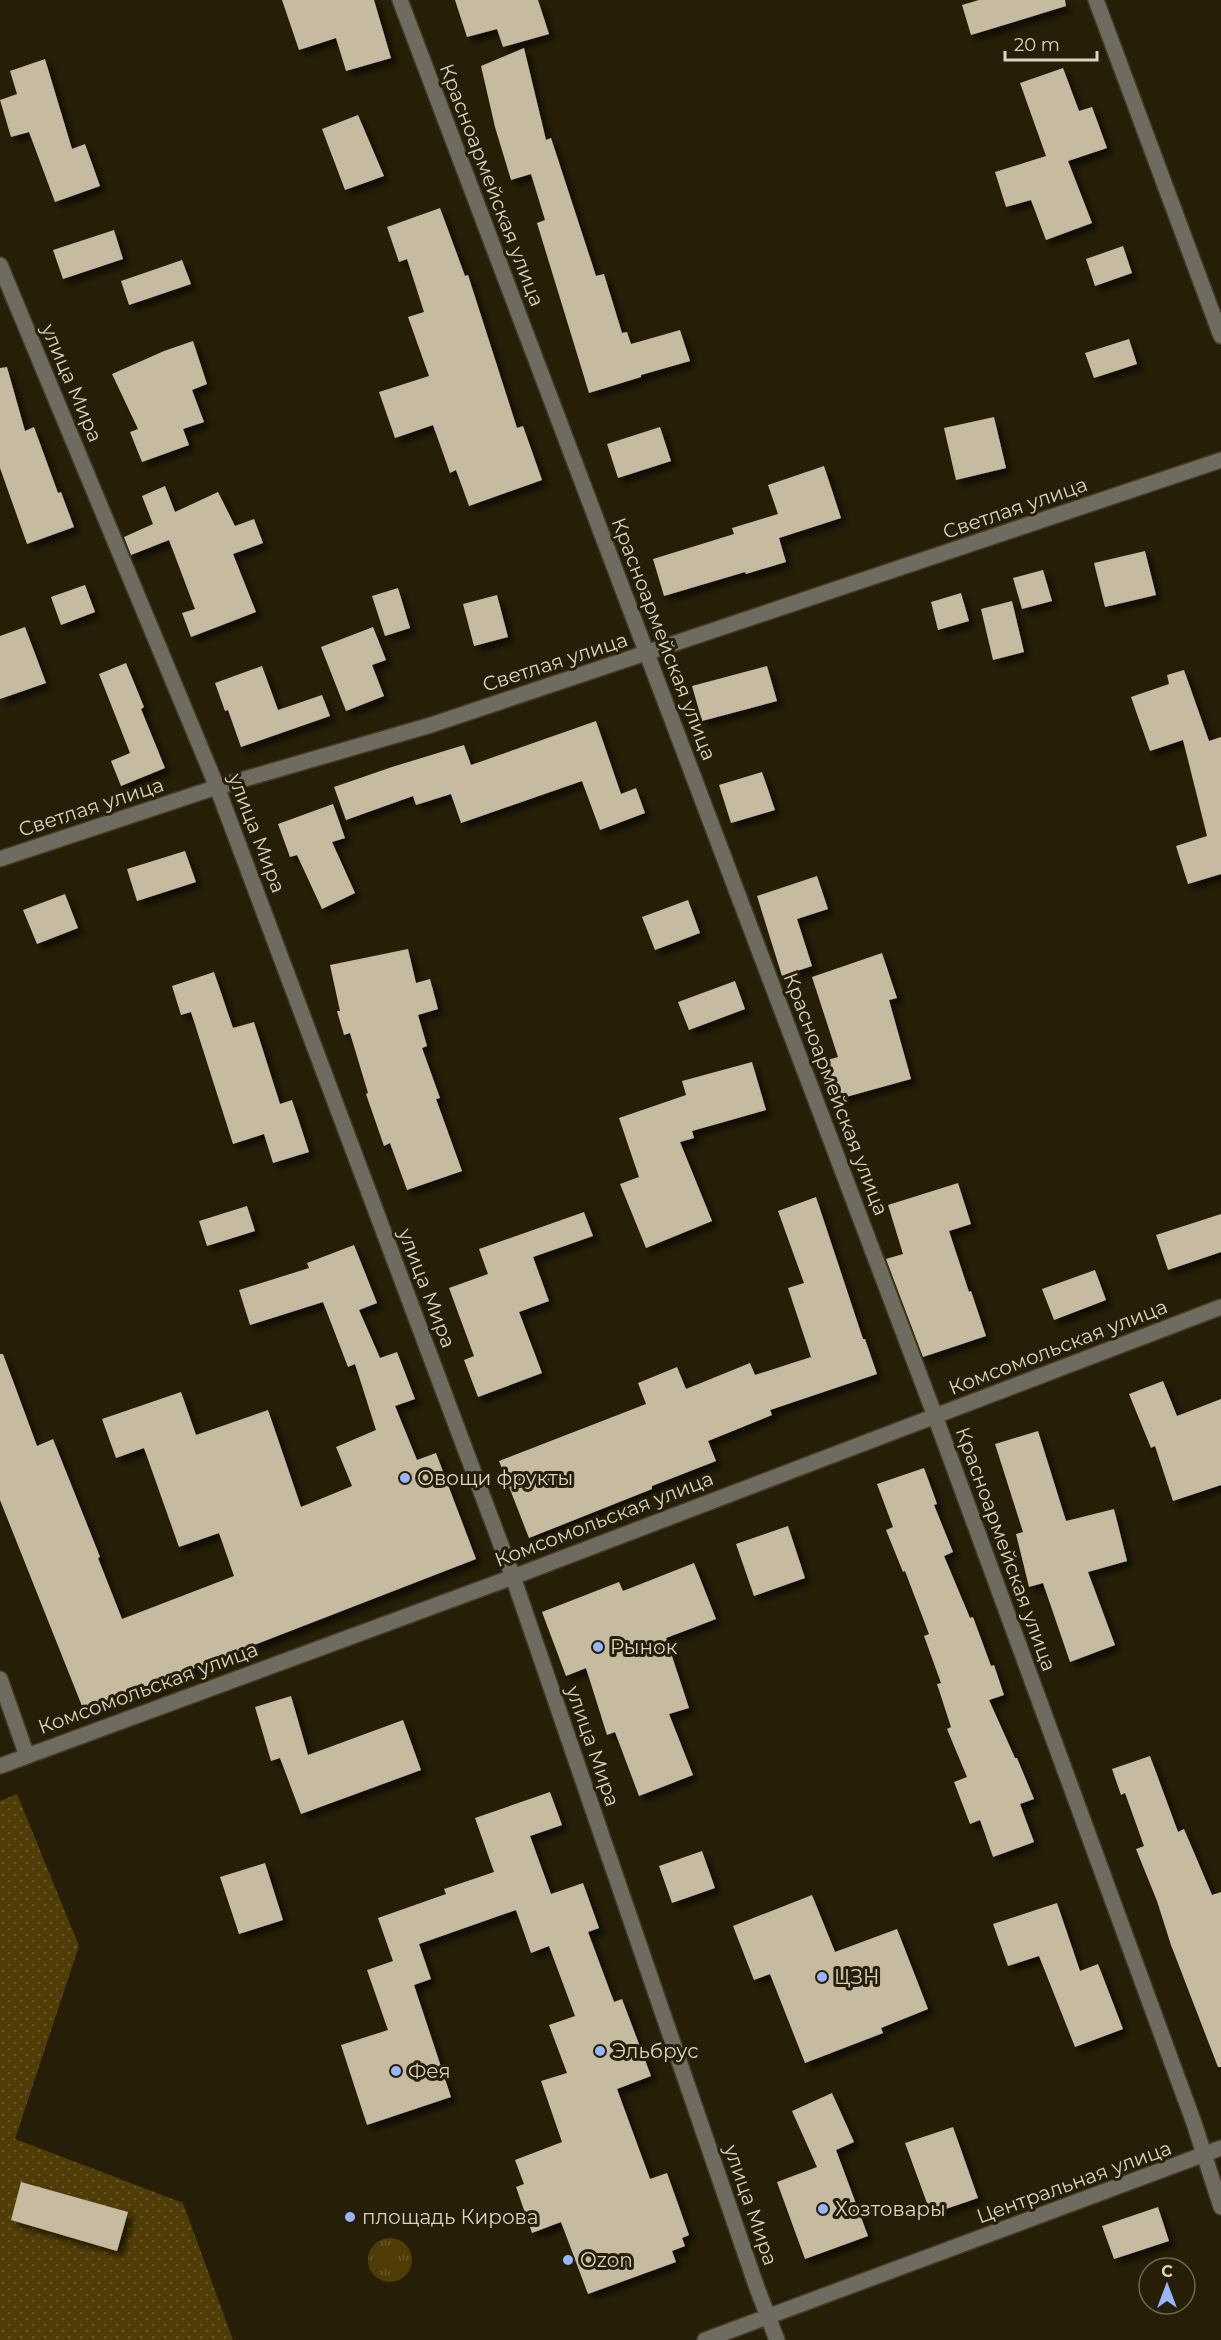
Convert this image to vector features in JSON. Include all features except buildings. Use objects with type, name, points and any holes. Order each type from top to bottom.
[{"type":"street","name":"Красноармейская улица","points":[[400,0],[935,1416],[1206,2156],[1221,2207]]},
{"type":"street","points":[[1096,0],[1221,336]]},
{"type":"street","name":"улица Мира","points":[[0,266],[217,787],[513,1577],[777,2340]]},
{"type":"street","name":"Светлая улица","points":[[0,859],[217,787],[432,725],[1221,460]]},
{"type":"street","name":"Комсомольская улица","points":[[0,1766],[513,1577],[1221,1307]]},
{"type":"street","points":[[0,1679],[27,1755]]},
{"type":"street","name":"Центральная улица","points":[[705,2340],[1206,2156],[1221,2148]]},
{"type":"green space","points":[[17,1794],[79,1946],[15,2139],[183,2203],[233,2340],[0,2340],[0,1801]]},
{"type":"green space","points":[[390,2238],[406,2244],[412,2260],[406,2276],[390,2282],[374,2276],[368,2260],[374,2244]]},
{"type":"place","name":"Овощи фрукты","points":[[405,1478]]},
{"type":"place","name":"Рынок","points":[[598,1647]]},
{"type":"place","name":"ЦЗН","points":[[822,1977]]},
{"type":"place","name":"Эльбрус","points":[[600,2051]]},
{"type":"place","name":"Фея","points":[[396,2071]]},
{"type":"place","name":"Хозтовары","points":[[823,2209]]},
{"type":"place","name":"площадь Кирова","points":[[350,2217]]},
{"type":"place","name":"Ozon","points":[[568,2260]]}]
